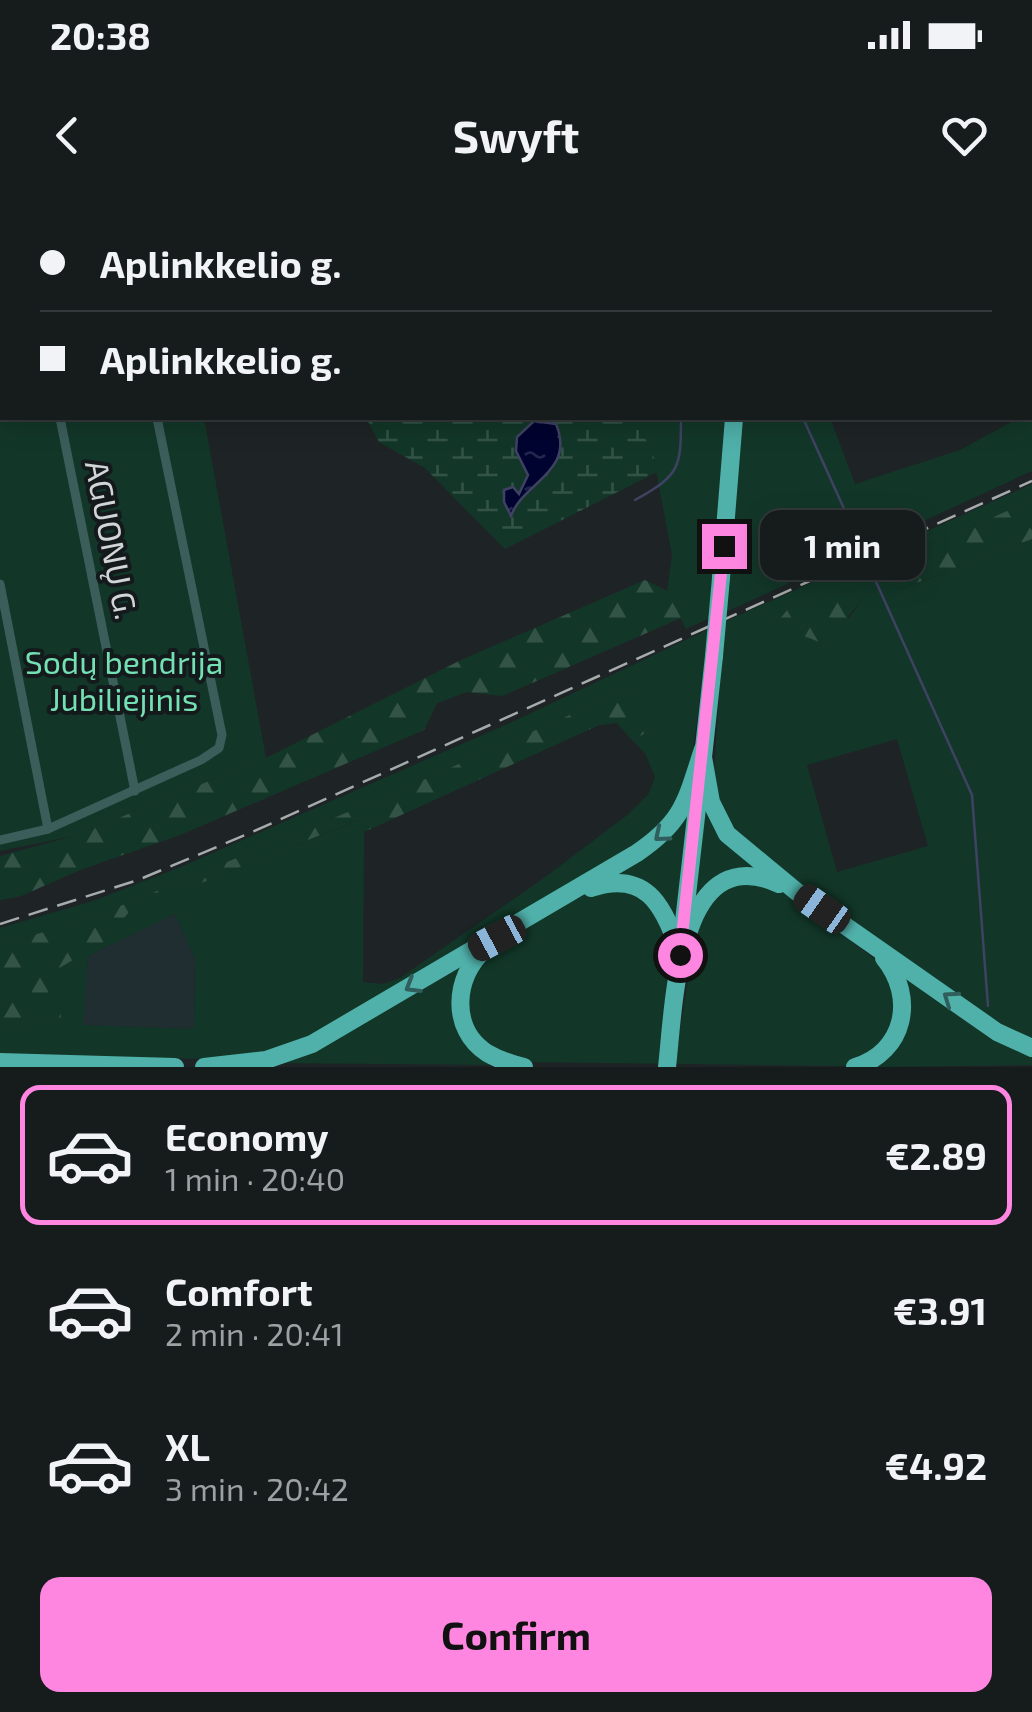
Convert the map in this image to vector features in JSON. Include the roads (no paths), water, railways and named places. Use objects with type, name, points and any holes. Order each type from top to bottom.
[{"type":"highway","points":[[667,1067],[714,656],[734,420]]},
{"type":"highway","points":[[703,753],[711,802],[727,834],[797,892],[997,1032],[1032,1048]]},
{"type":"highway","points":[[204,1067],[266,1060],[312,1044],[566,896],[668,831],[683,808],[703,753]]},
{"type":"highway","points":[[681,951],[704,900],[727,881],[756,876],[797,892]]},
{"type":"highway","points":[[566,896],[608,882],[638,887],[660,906],[681,951]]},
{"type":"highway","points":[[497,938],[467,970],[460,1009],[467,1031],[486,1052],[524,1067]]},
{"type":"highway","points":[[855,1067],[882,1052],[894,1039],[903,1009],[898,978],[870,943]]},
{"type":"highway","points":[[0,1062],[175,1067]]},
{"type":"street","name":"AGUONŲ G.","points":[[60,420],[135,790]]},
{"type":"street","points":[[0,840],[48,829],[220,748],[222,735],[156,420]]},
{"type":"street","points":[[0,584],[48,829]]},
{"type":"water","points":[[534,421],[556,424],[559,454],[511,516],[504,502],[504,490],[513,487],[519,494],[528,475],[516,451],[517,437]]},
{"type":"waterway","points":[[635,500],[661,484],[675,468],[681,420]]},
{"type":"waterway","points":[[804,420],[860,544]]},
{"type":"waterway","points":[[868,564],[972,795],[988,1006]]},
{"type":"railway","points":[[0,924],[138,880],[250,833],[1032,481]]},
{"type":"park label","name":"Sodų bendrija Jubiliejinis","points":[[124,682]]}]
